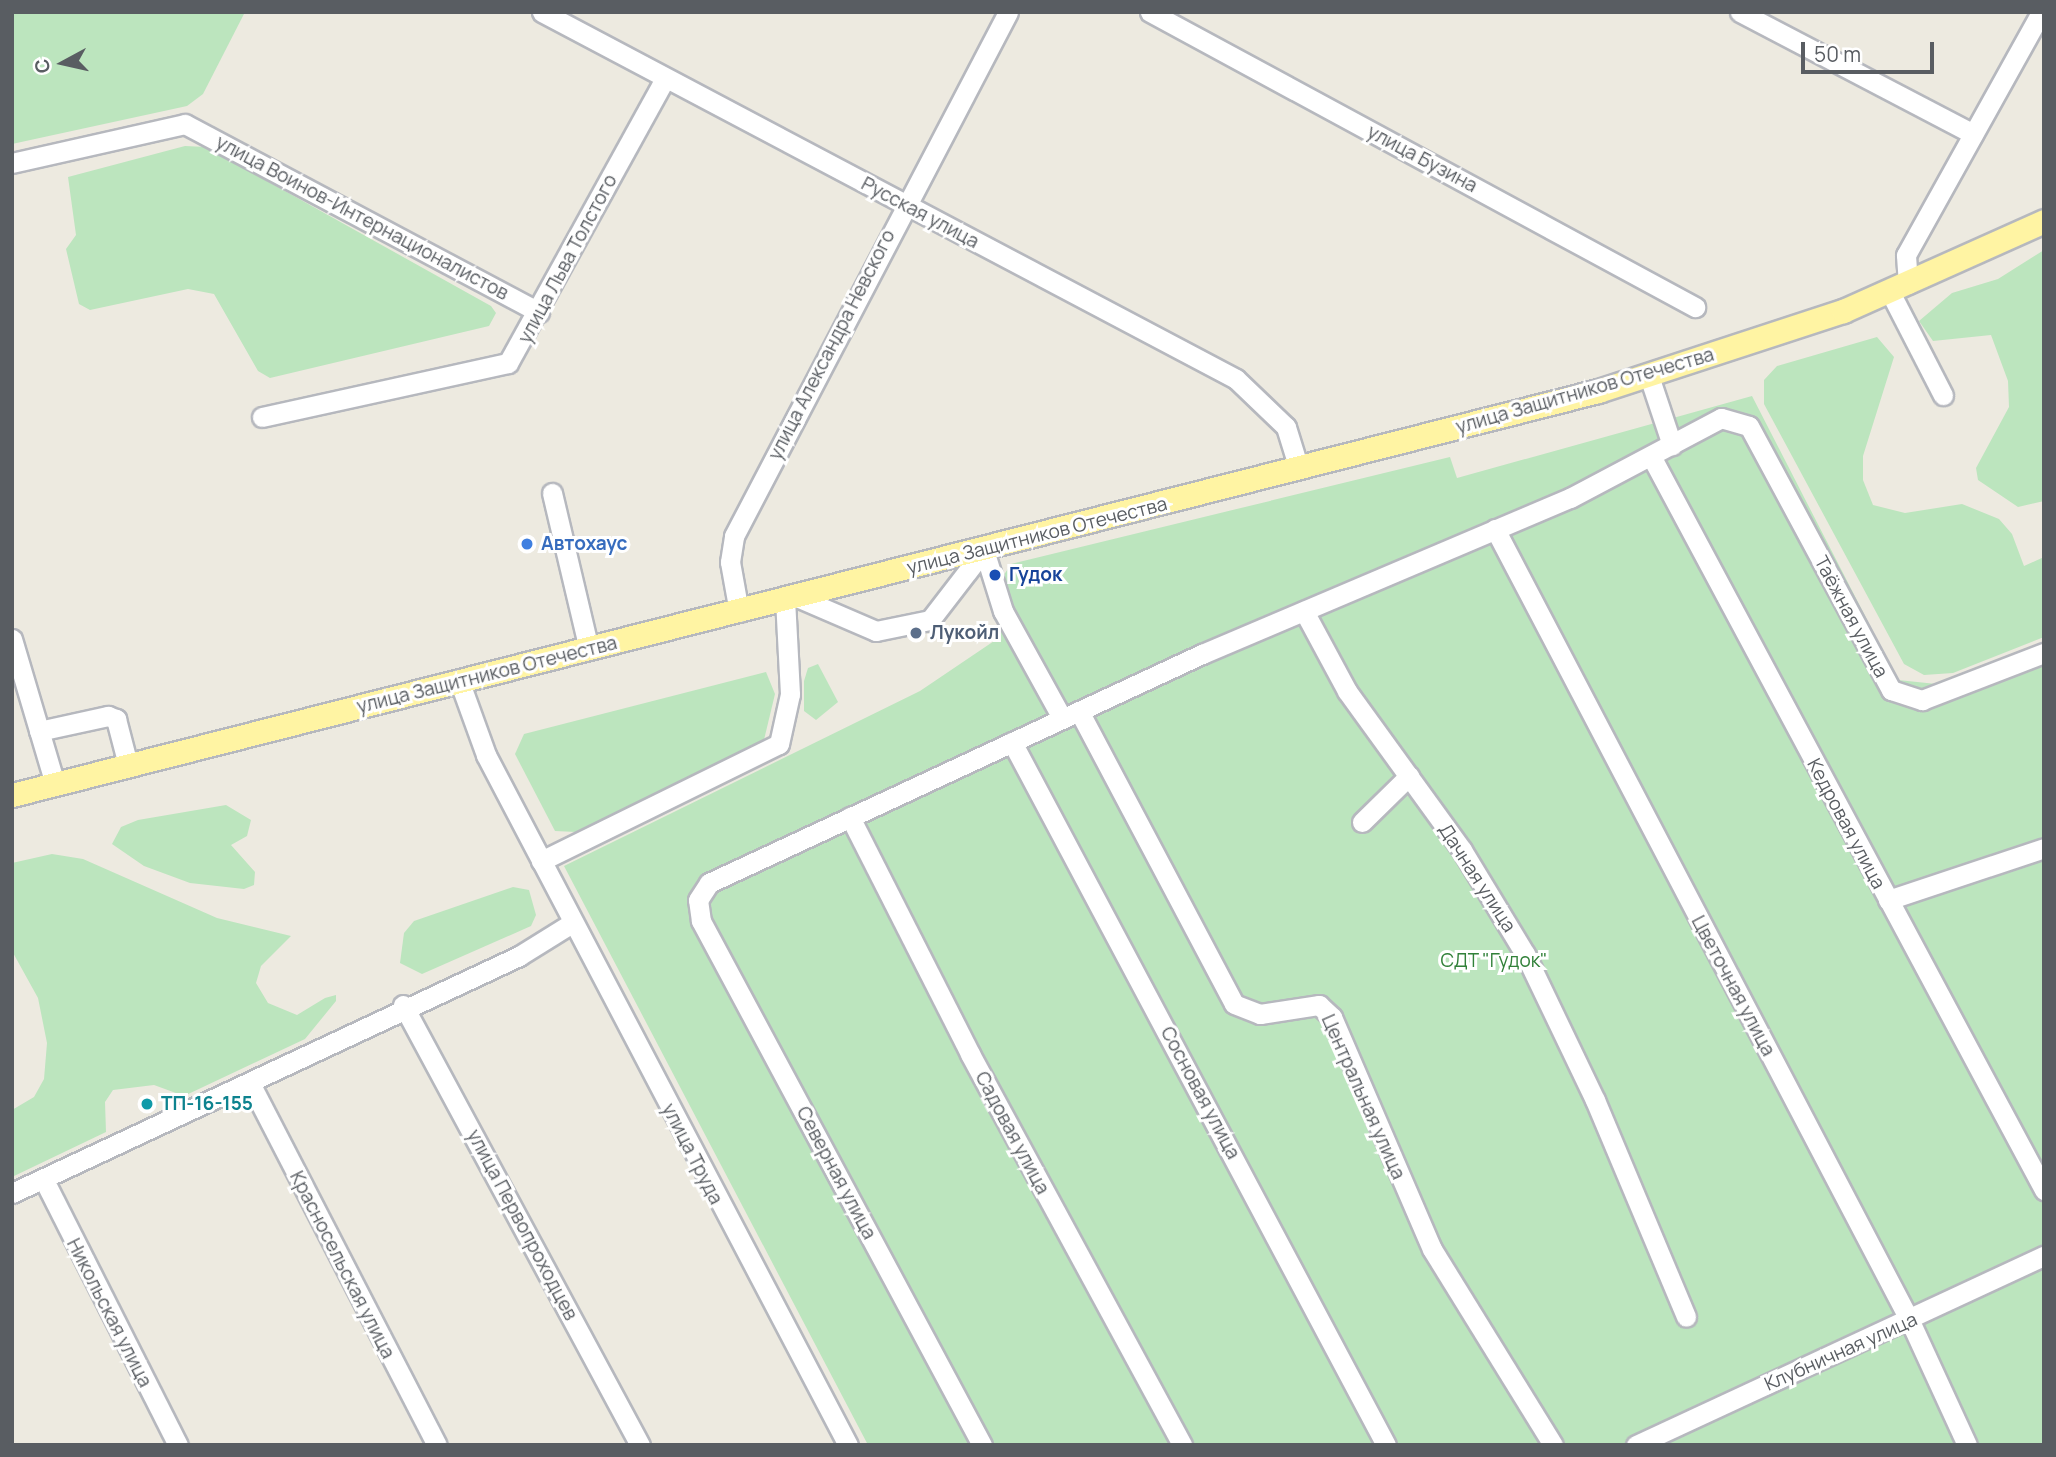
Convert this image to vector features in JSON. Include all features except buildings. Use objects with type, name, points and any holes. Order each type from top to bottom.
[{"type":"main road","name":"улица Защитников Отечества","points":[[12,795],[984,550],[1649,376],[1899,288],[2044,221]]},
{"type":"street","name":"Русская улица","points":[[542,12],[1236,379],[1286,427],[1299,469]]},
{"type":"street","name":"улица Александра Невского","points":[[739,612],[730,562],[734,536],[904,204],[1007,12]]},
{"type":"street","name":"улица Бузина","points":[[1150,12],[1695,307]]},
{"type":"street","points":[[1740,12],[1973,135]]},
{"type":"street","points":[[1943,395],[1899,288],[1906,256],[2041,12]]},
{"type":"street","name":"улица Льва Толстого","points":[[262,417],[496,368],[515,356],[665,79]]},
{"type":"street","name":"улица Воинов-Интернационалистов","points":[[12,163],[185,124],[539,312]]},
{"type":"street","points":[[850,817],[1304,611],[1496,529],[1672,445],[1649,376]]},
{"type":"street","name":"Таёжная улица","points":[[1672,445],[1721,418],[1749,426],[1891,690],[1904,698],[1930,698],[2044,653]]},
{"type":"street","name":"Кедровая улица","points":[[1651,456],[2044,1190]]},
{"type":"street","points":[[552,493],[589,650]]},
{"type":"street","name":"Цветочная улица","points":[[1496,529],[1910,1321],[1967,1445]]},
{"type":"street","points":[[541,860],[779,744],[790,694],[791,598],[876,631],[930,620],[984,550]]},
{"type":"street","points":[[984,550],[1003,611],[1071,715]]},
{"type":"street","name":"Дачная улица","points":[[1304,611],[1348,691],[1504,916],[1551,1004],[1686,1317]]},
{"type":"street","points":[[12,639],[55,784]]},
{"type":"street","name":"улица Труда","points":[[460,682],[472,726],[572,923],[849,1445]]},
{"type":"street","name":"Центральная улица","points":[[1071,715],[1234,1004],[1260,1014],[1319,1005],[1332,1017],[1432,1248],[1553,1445]]},
{"type":"street","points":[[39,730],[108,716],[116,719],[128,765]]},
{"type":"street","name":"Сосновая улица","points":[[1012,742],[1386,1445]]},
{"type":"street","points":[[1362,822],[1409,776]]},
{"type":"street","name":"Северная улица","points":[[850,817],[709,883],[698,900],[701,921],[982,1445]]},
{"type":"street","name":"Садовая улица","points":[[850,817],[970,1054],[1182,1445]]},
{"type":"street","points":[[1888,900],[2044,848]]},
{"type":"street","points":[[12,1193],[250,1083],[404,1005],[519,956],[572,923]]},
{"type":"street","name":"улица Первопроходцев","points":[[404,1005],[640,1445]]},
{"type":"street","name":"Красносельская улица","points":[[250,1083],[437,1445]]},
{"type":"street","name":"Никольская улица","points":[[44,1180],[178,1445]]},
{"type":"street","name":"Клубничная улица","points":[[1636,1445],[1910,1321],[2044,1256]]},
{"type":"green space","points":[[12,12],[245,12],[203,94],[187,106],[12,144]]},
{"type":"green space","points":[[185,146],[206,147],[491,306],[496,313],[489,326],[270,378],[258,371],[214,294],[188,289],[90,310],[79,304],[66,249],[76,235],[68,177]]},
{"type":"green space","points":[[2044,250],[2044,501],[2018,507],[1978,480],[1976,468],[2009,407],[2008,381],[1991,335],[1933,341],[1919,321],[1952,293],[1998,279]]},
{"type":"green space","points":[[1877,337],[1894,357],[1863,456],[1863,480],[1873,505],[1905,513],[1962,504],[1999,519],[2012,534],[2024,566],[2044,557],[2044,637],[1953,673],[1924,675],[1904,664],[1764,404],[1764,380],[1777,366]]},
{"type":"green space","name":"СДТ \"Гудок\"","points":[[1752,396],[1898,680],[1946,685],[2044,647],[2044,1445],[868,1445],[564,866],[920,691],[997,639],[998,584],[1011,564],[1450,457],[1457,478]]},
{"type":"green space","points":[[818,664],[838,702],[816,720],[804,711],[804,681],[808,668]]},
{"type":"green space","points":[[766,672],[775,694],[763,744],[576,832],[555,831],[515,754],[524,734]]},
{"type":"green space","points":[[226,805],[251,820],[247,836],[231,845],[255,872],[254,885],[244,889],[190,883],[144,866],[112,844],[121,827],[138,820]]},
{"type":"green space","points":[[52,854],[83,859],[217,918],[291,936],[261,966],[256,983],[268,1003],[297,1015],[325,998],[336,995],[336,1001],[305,1039],[184,1096],[154,1085],[113,1090],[105,1102],[106,1132],[12,1177],[12,1110],[34,1097],[44,1079],[47,1043],[38,998],[12,951],[12,863]]},
{"type":"green space","points":[[513,887],[529,890],[536,915],[531,926],[422,974],[400,963],[404,933],[414,921]]},
{"type":"place","name":"Автохаус","points":[[527,544]]},
{"type":"place","name":"Гудок","points":[[995,575]]},
{"type":"place","name":"Лукойл","points":[[916,633]]},
{"type":"place","name":"ТП-16-155","points":[[147,1104]]}]
